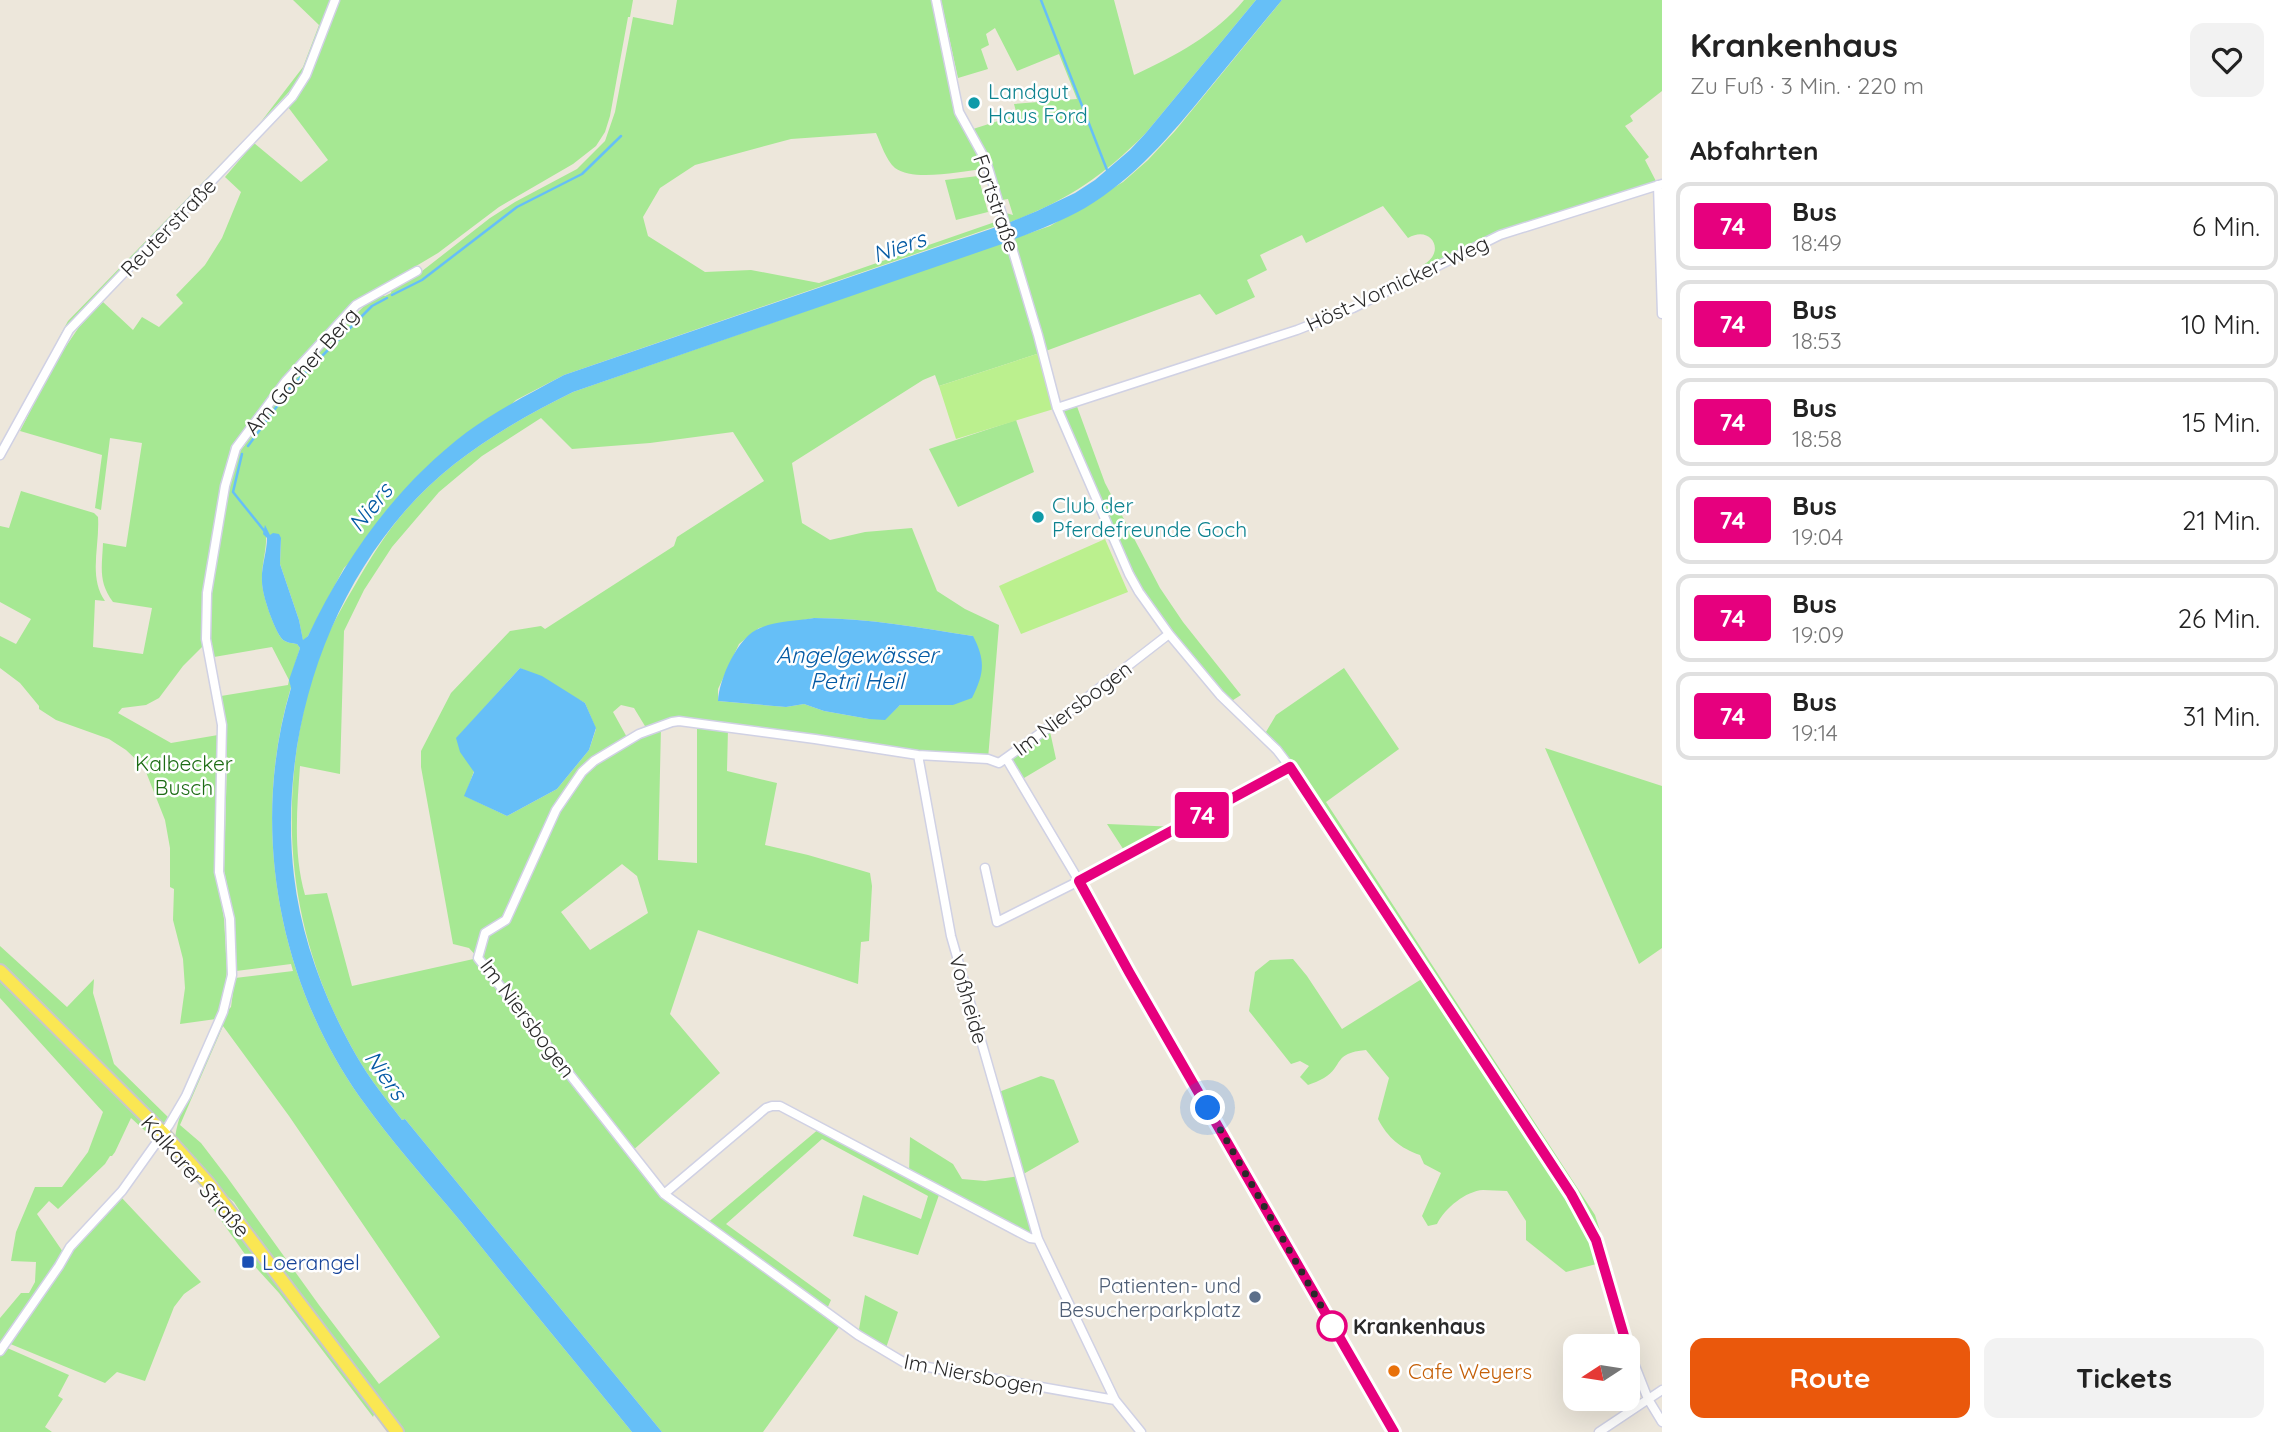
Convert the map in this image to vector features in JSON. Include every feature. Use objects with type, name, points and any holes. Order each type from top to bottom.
[{"type":"main road","name":"Kalkarer Straße","points":[[0,971],[163,1133],[208,1183],[397,1432]]},
{"type":"street","name":"Reuterstraße","points":[[0,455],[69,330],[292,97],[306,75],[335,0]]},
{"type":"street","name":"Fortstraße","points":[[936,0],[960,112],[986,161],[1057,408],[1129,574],[1169,634],[1220,695],[1277,750],[1290,767],[1571,1194],[1596,1240],[1623,1334]]},
{"type":"street","name":"Höst-Vornicker-Weg","points":[[1057,408],[1297,330],[1353,308],[1500,235],[1660,184],[1662,314]]},
{"type":"street","name":"Am Gocher Berg","points":[[0,1351],[70,1247],[122,1191],[163,1133],[186,1097],[223,1012],[232,975],[230,919],[219,872],[222,725],[206,639],[207,593],[225,486],[236,448],[286,382],[356,305],[417,271]]},
{"type":"street","name":"Im Niersbogen","points":[[1115,1400],[913,1364],[897,1359],[850,1329],[664,1194],[478,958],[485,933],[506,920],[556,810],[576,780],[594,761],[639,734],[679,721],[918,755],[988,759],[999,763],[1169,634]]},
{"type":"street","name":"Voßheide","points":[[918,755],[951,936],[1038,1239],[1115,1400],[1141,1432]]},
{"type":"street","points":[[1006,758],[1394,1432]]},
{"type":"street","points":[[985,868],[997,922],[1079,881],[1290,767]]},
{"type":"street","points":[[664,1194],[772,1105],[780,1106],[1030,1238],[1038,1239]]},
{"type":"street","name":"Fortstraße","points":[[1640,1379],[1662,1422]]},
{"type":"street","points":[[1599,1432],[1662,1390]]},
{"type":"green space","points":[[293,0],[332,0],[300,80],[260,123],[303,67],[319,25]]},
{"type":"green space","name":"Kalbecker Busch","points":[[340,0],[633,0],[610,116],[605,132],[596,146],[573,164],[499,207],[438,253],[354,303],[284,380],[231,446],[203,595],[204,645],[183,666],[159,698],[146,705],[122,708],[118,713],[171,743],[218,735],[216,871],[224,919],[227,971],[222,1005],[216,1019],[180,1024],[185,988],[183,959],[173,920],[174,889],[170,887],[170,848],[165,820],[144,767],[126,750],[109,739],[56,720],[39,709],[20,683],[0,668],[0,636],[16,644],[31,619],[0,602],[0,526],[9,528],[21,491],[94,513],[98,517],[97,582],[105,601],[95,600],[93,647],[143,654],[152,608],[113,602],[105,588],[102,567],[103,543],[126,547],[142,443],[110,438],[101,510],[95,508],[102,455],[20,431],[56,361],[79,327],[103,302],[133,330],[142,317],[159,327],[183,303],[176,295],[205,265],[222,238],[241,192],[225,177],[254,143],[301,182],[328,160],[288,107],[312,69]]},
{"type":"green space","points":[[677,0],[932,0],[959,120],[984,169],[925,175],[903,172],[889,161],[876,133],[791,139],[695,165],[660,188],[643,217],[648,236],[705,272],[751,270],[819,283],[995,222],[998,215],[1002,224],[564,375],[516,400],[344,568],[303,641],[299,620],[280,564],[281,538],[270,536],[265,527],[262,582],[266,603],[282,639],[297,644],[300,648],[290,680],[291,687],[279,739],[273,792],[273,846],[279,899],[291,951],[308,1002],[331,1050],[371,1112],[632,1432],[403,1432],[258,1239],[234,1202],[220,1190],[175,1138],[196,1074],[225,1013],[231,1007],[235,978],[293,971],[291,964],[236,971],[234,919],[224,870],[227,762],[221,696],[288,685],[289,680],[272,647],[214,657],[210,636],[210,590],[227,491],[237,453],[245,445],[244,441],[288,383],[369,301],[379,294],[385,296],[391,293],[392,286],[417,275],[490,218],[515,202],[577,169],[605,141],[615,112],[633,17],[673,25]],"holes":[[[223,1026],[289,1116],[440,1337],[379,1384],[201,1143],[180,1125]]]},
{"type":"green space","points":[[941,0],[1114,0],[1134,75],[1194,44],[1220,24],[1244,0],[1256,0],[1129,150],[1082,187],[1048,206],[1008,223],[1006,213],[1013,215],[1008,199],[1002,200],[993,170],[973,129],[1017,115],[1014,104],[1077,99],[1059,54],[1017,71],[995,28],[986,34],[989,45],[981,49],[988,69],[958,78]]},
{"type":"green space","points":[[1282,0],[1662,0],[1662,91],[1630,116],[1633,121],[1625,126],[1649,157],[1645,160],[1658,185],[1500,235],[1427,271],[1423,265],[1434,253],[1433,241],[1423,234],[1408,238],[1383,206],[1306,243],[1302,235],[1260,255],[1267,270],[1247,280],[1255,297],[1216,315],[1200,294],[1043,352],[939,386],[935,375],[792,463],[802,523],[830,540],[865,532],[912,528],[937,591],[965,609],[999,625],[988,759],[918,755],[728,728],[727,771],[777,783],[765,845],[870,873],[872,886],[869,941],[861,942],[858,984],[698,930],[670,1014],[720,1073],[631,1152],[664,1194],[706,1224],[820,1128],[909,1174],[910,1137],[953,1164],[962,1179],[985,1181],[1020,1176],[1038,1239],[940,1192],[918,1255],[853,1236],[863,1195],[921,1219],[928,1196],[822,1139],[726,1224],[831,1300],[826,1311],[842,1323],[763,1432],[662,1432],[405,1119],[402,1120],[366,1072],[332,1008],[314,961],[301,912],[294,862],[292,813],[295,762],[303,712],[317,661],[350,594],[384,538],[423,492],[483,443],[550,404],[573,392],[1050,226],[1123,182],[1175,131]],"holes":[[[541,418],[572,449],[650,443],[733,432],[764,481],[677,537],[674,546],[545,629],[541,626],[510,631],[451,693],[421,751],[421,767],[453,944],[469,948],[478,958],[352,986],[327,893],[305,895],[301,879],[297,831],[300,766],[340,774],[344,631],[364,590],[392,547],[439,492],[482,456]],[[814,618],[834,618],[973,636],[953,705],[900,705],[885,719],[869,719],[824,711],[804,704],[786,707],[718,701],[718,689],[739,644],[759,628]],[[520,668],[585,703],[596,729],[589,750],[557,789],[507,816],[465,796],[474,771],[457,738]],[[621,705],[634,708],[648,731],[629,741],[613,712]],[[679,721],[697,724],[697,863],[658,860],[661,727]],[[622,864],[637,876],[648,913],[590,950],[561,912]]]},
{"type":"green space","points":[[245,139],[229,160],[73,321],[57,341],[68,321]]},
{"type":"green space","points":[[978,176],[988,212],[956,220],[945,180]]},
{"type":"green space","points":[[1043,352],[1057,408],[956,439],[939,386]]},
{"type":"green space","points":[[1075,401],[1105,483],[1160,588],[1183,622],[1241,695],[1227,704],[1139,592],[1057,408]]},
{"type":"green space","points":[[1016,420],[1034,472],[958,507],[929,449]]},
{"type":"green space","points":[[1105,539],[1128,592],[1021,634],[999,586]]},
{"type":"green space","points":[[1344,668],[1399,749],[1326,802],[1595,1215],[1609,1259],[1604,1262],[1566,1272],[1526,1240],[1526,1221],[1507,1191],[1483,1190],[1470,1193],[1451,1206],[1437,1224],[1428,1226],[1422,1216],[1441,1173],[1424,1164],[1420,1155],[1395,1142],[1382,1126],[1378,1119],[1389,1078],[1366,1050],[1343,1057],[1330,1073],[1308,1085],[1300,1077],[1309,1066],[1300,1061],[1291,1064],[1249,1011],[1255,972],[1270,960],[1293,959],[1342,1029],[1428,975],[1312,798],[1263,737],[1276,715]]},
{"type":"green space","points":[[1049,727],[1056,759],[1019,781],[1006,758]]},
{"type":"green space","points":[[1545,748],[1662,786],[1662,948],[1639,964]]},
{"type":"green space","points":[[1107,824],[1178,827],[1127,855]]},
{"type":"green space","points":[[0,946],[67,1007],[94,979],[93,993],[114,1064],[171,1120],[162,1125],[0,964]]},
{"type":"green space","points":[[0,978],[156,1135],[154,1139],[131,1118],[115,1152],[105,1164],[58,1209],[49,1201],[37,1214],[63,1252],[2,1344],[0,1318],[21,1293],[29,1293],[35,1282],[36,1262],[11,1261],[16,1232],[35,1187],[62,1187],[88,1152],[103,1112],[0,998]]},
{"type":"green space","points":[[1041,1076],[1054,1080],[1079,1142],[1020,1176],[996,1093]]},
{"type":"green space","points":[[162,1142],[167,1144],[218,1202],[375,1412],[373,1417],[279,1293],[249,1260],[206,1199],[204,1190]]},
{"type":"green space","points":[[121,1197],[201,1282],[184,1294],[174,1307],[145,1381],[117,1372],[105,1383],[8,1343],[73,1247]]},
{"type":"green space","points":[[865,1295],[898,1312],[885,1351],[858,1335]]},
{"type":"green space","points":[[5,1347],[69,1375],[58,1396],[63,1399],[45,1427],[52,1432],[0,1432],[0,1354]]},
{"type":"water","points":[[1256,0],[1282,0],[1166,139],[1136,169],[1103,196],[1044,228],[573,392],[527,416],[462,458],[405,511],[375,549],[350,591],[329,635],[312,682],[300,730],[293,779],[291,828],[297,899],[316,968],[345,1034],[361,1064],[384,1096],[662,1432],[632,1432],[371,1112],[331,1050],[308,1002],[291,951],[279,899],[273,846],[273,793],[279,740],[291,688],[289,680],[300,648],[297,644],[282,639],[266,603],[262,582],[267,544],[267,538],[263,534],[265,525],[270,535],[279,534],[281,538],[280,564],[303,640],[308,636],[339,578],[375,524],[418,475],[478,424],[564,375],[1008,223],[1075,193],[1130,150]]},
{"type":"water","name":"Angelgewässer Petri Heil","points":[[814,618],[874,622],[973,636],[982,667],[972,698],[953,705],[900,705],[885,720],[824,711],[804,704],[786,707],[718,701],[731,659],[752,633],[773,624]]},
{"type":"water","points":[[520,668],[542,676],[585,703],[596,728],[589,750],[557,789],[507,816],[464,796],[474,772],[460,752],[456,738]]},
{"type":"waterway","points":[[1041,0],[1107,170]]},
{"type":"waterway","points":[[392,295],[422,280],[517,207],[582,174],[621,136]]},
{"type":"waterway","points":[[248,446],[291,387],[372,306],[387,298]]},
{"type":"waterway","points":[[242,454],[233,492],[266,533]]},
{"type":"bus line","name":"74","points":[[1394,1432],[1079,881],[1290,767],[1571,1194],[1596,1240],[1623,1334]]},
{"type":"place","name":"Landgut Haus Ford","points":[[974,103]]},
{"type":"place","name":"Club der Pferdefreunde Goch","points":[[1038,517]]},
{"type":"place","name":"Loerangel","points":[[248,1262]]},
{"type":"place","name":"Patienten- und Besucherparkplatz","points":[[1255,1297]]},
{"type":"place","name":"Krankenhaus","points":[[1332,1326]]},
{"type":"place","name":"Cafe Weyers","points":[[1394,1371]]},
{"type":"route","points":[[1208,1108],[1336,1332],[1332,1326]]},
{"type":"water label","name":"Niers","points":[[899,246]]},
{"type":"water label","name":"Niers","points":[[370,507]]},
{"type":"water label","name":"Niers","points":[[386,1075]]}]
